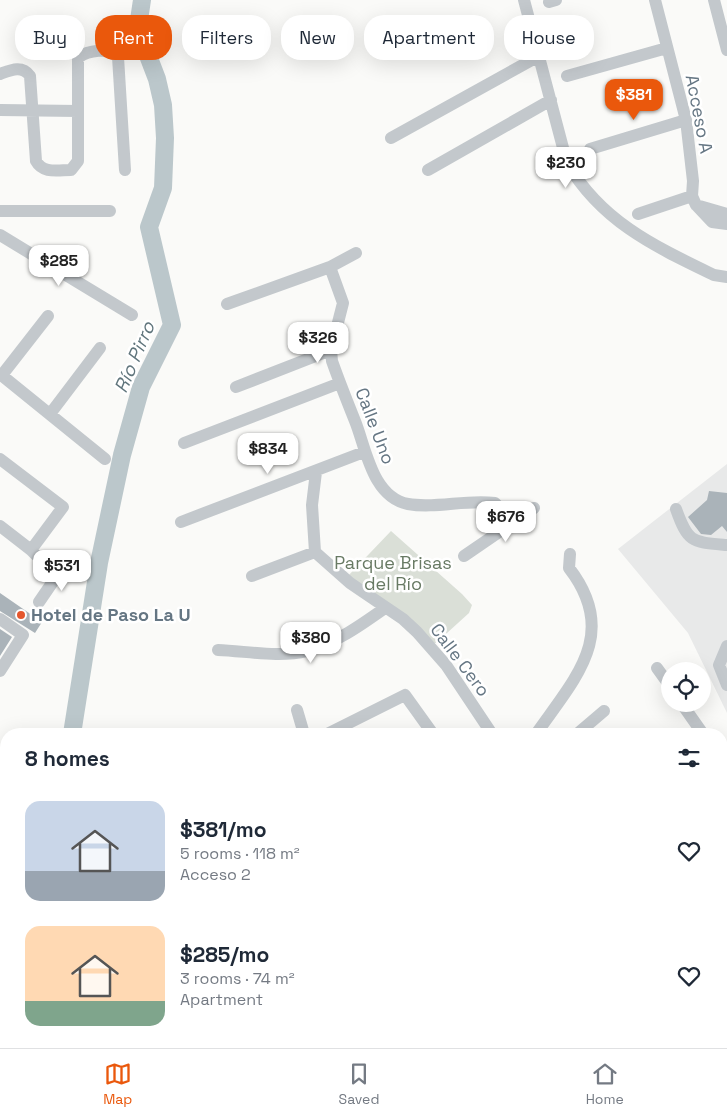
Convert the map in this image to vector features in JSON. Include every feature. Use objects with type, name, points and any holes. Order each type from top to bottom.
[{"type":"street","points":[[524,0],[528,15]]},
{"type":"street","name":"Acceso A","points":[[655,0],[686,120],[694,200]]},
{"type":"street","points":[[714,0],[727,50]]},
{"type":"street","points":[[567,76],[668,48]]},
{"type":"street","points":[[0,74],[21,69],[26,70],[30,76],[34,110],[36,161],[39,167],[45,170],[71,170],[78,162],[78,58],[82,55],[104,50],[115,54],[118,57],[125,170]]},
{"type":"street","points":[[390,138],[532,60]]},
{"type":"street","points":[[540,60],[567,164],[591,198],[625,228],[714,276],[727,277]]},
{"type":"street","points":[[428,170],[551,100]]},
{"type":"street","points":[[0,110],[78,110]]},
{"type":"street","points":[[590,149],[686,120]]},
{"type":"street","points":[[638,214],[694,200],[727,214]]},
{"type":"street","points":[[694,200],[712,222],[727,224]]},
{"type":"street","points":[[0,211],[110,211]]},
{"type":"street","points":[[0,236],[132,315]]},
{"type":"street","points":[[227,304],[330,267],[356,253]]},
{"type":"street","name":"Calle Uno","points":[[330,267],[343,303],[331,350],[332,361],[356,424],[364,452],[380,484],[392,496],[405,504],[420,506],[477,500],[495,503],[512,522]]},
{"type":"street","points":[[48,316],[1,375],[105,459]]},
{"type":"street","points":[[50,414],[100,348]]},
{"type":"street","points":[[236,387],[331,350]]},
{"type":"street","points":[[184,443],[340,382]]},
{"type":"street","points":[[181,522],[316,472],[364,452]]},
{"type":"street","points":[[0,459],[63,507],[31,550]]},
{"type":"street","points":[[252,576],[315,552],[312,504],[316,472]]},
{"type":"street","points":[[464,556],[534,508]]},
{"type":"street","points":[[676,509],[686,535],[694,541],[727,546]]},
{"type":"street","points":[[0,526],[60,572],[39,602]]},
{"type":"street","name":"Calle Cero","points":[[315,552],[350,583],[403,619],[417,632],[446,665],[488,728]]},
{"type":"street","points":[[540,728],[573,680],[592,643],[591,613],[577,579],[569,568],[570,554]]},
{"type":"street","points":[[218,650],[289,654],[307,651],[338,639],[385,608]]},
{"type":"street","points":[[0,619],[23,636],[0,671]]},
{"type":"street","points":[[727,649],[719,664],[727,685]]},
{"type":"street","points":[[657,668],[661,674]]},
{"type":"street","points":[[339,728],[402,695],[408,696],[429,728]]},
{"type":"street","points":[[297,710],[302,728]]},
{"type":"street","points":[[584,728],[604,711]]},
{"type":"street","points":[[688,712],[699,728]]},
{"type":"shaded area","points":[[727,464],[727,713],[711,680],[711,662],[702,662],[688,633],[618,549]]},
{"type":"green space","name":"Parque Brisas del Río","points":[[391,531],[472,605],[469,613],[436,643],[433,643],[348,576]]},
{"type":"building","points":[[709,491],[727,493],[727,532],[722,526],[711,535],[701,534],[688,517],[707,500]]},
{"type":"building","name":"Hotel de Paso La U","points":[[0,593],[42,622],[35,633],[0,611]]},
{"type":"building","name":"Hotel de Paso La U","points":[[0,629],[12,637],[0,656]]},
{"type":"waterway","name":"Río Pirro","points":[[73,728],[99,563],[122,455],[141,387],[172,325],[149,227],[163,188],[165,138],[163,105],[157,79],[144,45],[139,20],[142,0]]},
{"type":"place","name":"Hotel de Paso La U","points":[[21,615]]}]
